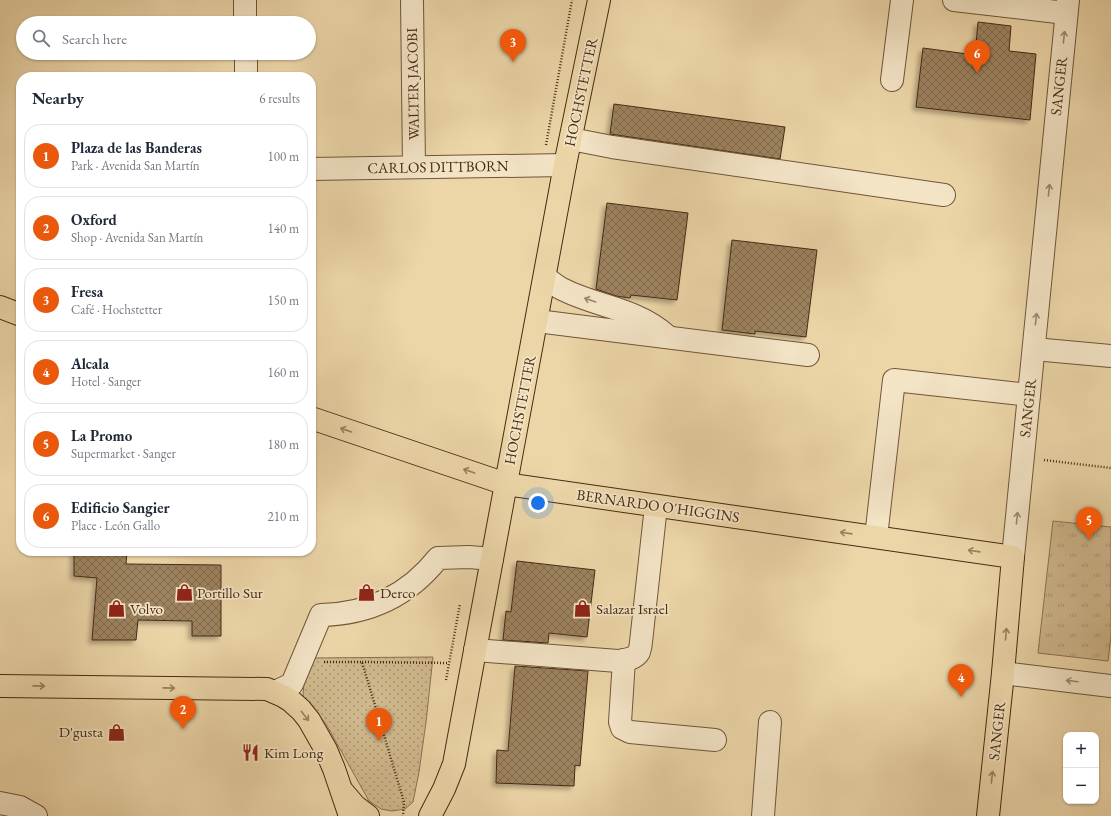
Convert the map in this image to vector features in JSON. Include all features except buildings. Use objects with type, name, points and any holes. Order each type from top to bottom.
[{"type":"main road","name":"HOCHSTETTER","points":[[430,816],[444,789],[454,764],[565,165],[600,0]]},
{"type":"main road","points":[[0,307],[16,313]]},
{"type":"main road","name":"BERNARDO O'HIGGINS","points":[[316,420],[506,484],[1013,557]]},
{"type":"main road","name":"SANGER","points":[[988,816],[1013,557]]},
{"type":"main road","points":[[0,686],[268,689],[291,701],[309,720],[326,750],[350,816]]},
{"type":"main road","points":[[341,790],[355,806],[368,816]]},
{"type":"street","points":[[245,0],[246,16]]},
{"type":"street","name":"WALTER JACOBI","points":[[412,0],[414,167]]},
{"type":"street","points":[[892,80],[902,0]]},
{"type":"street","points":[[954,0],[1067,7]]},
{"type":"street","name":"SANGER","points":[[1013,557],[1067,7]]},
{"type":"street","points":[[246,60],[246,72]]},
{"type":"street","points":[[571,139],[612,147],[944,195]]},
{"type":"street","name":"CARLOS DITTBORN","points":[[316,169],[565,165]]},
{"type":"street","points":[[545,277],[561,289],[577,296],[641,318],[654,326],[668,338]]},
{"type":"street","points":[[536,321],[808,355]]},
{"type":"street","points":[[1034,349],[1111,356]]},
{"type":"street","points":[[876,538],[894,380],[1029,395]]},
{"type":"street","points":[[475,650],[618,661],[632,658],[639,652],[641,642],[656,506]]},
{"type":"street","points":[[275,692],[292,684],[321,615],[353,612],[371,607],[387,600],[402,592],[417,580],[438,558],[469,557],[492,559]]},
{"type":"street","points":[[624,660],[620,722],[622,728],[630,732],[715,740]]},
{"type":"street","points":[[1003,673],[1111,686]]},
{"type":"street","points":[[763,816],[770,722]]},
{"type":"street","points":[[0,804],[20,807],[36,816]]},
{"type":"path","points":[[1023,458],[1111,468]]},
{"type":"path","points":[[302,661],[449,663]]},
{"type":"path","points":[[362,662],[404,802],[403,816]]},
{"type":"green space","points":[[1053,521],[1111,527],[1111,636],[1108,661],[1038,653]]},
{"type":"green space","points":[[433,657],[426,722],[413,802],[405,809],[392,811],[381,809],[369,801],[326,724],[303,696],[306,658]]},
{"type":"place","name":"Fresa","points":[[513,62]]},
{"type":"place","name":"Edificio Sangier","points":[[977,73]]},
{"type":"place","name":"La Promo","points":[[1089,540]]},
{"type":"place","name":"Portillo Sur","points":[[184,593]]},
{"type":"place","name":"Derco","points":[[367,593]]},
{"type":"place","name":"Volvo","points":[[117,609]]},
{"type":"place","name":"Salazar Israel","points":[[583,609]]},
{"type":"place","name":"Alcala","points":[[961,697]]},
{"type":"place","name":"Oxford","points":[[183,729]]},
{"type":"place","name":"D'gusta","points":[[116,732]]},
{"type":"place","name":"Plaza de las Banderas","points":[[379,741]]},
{"type":"place","name":"Kim Long","points":[[251,753]]}]
